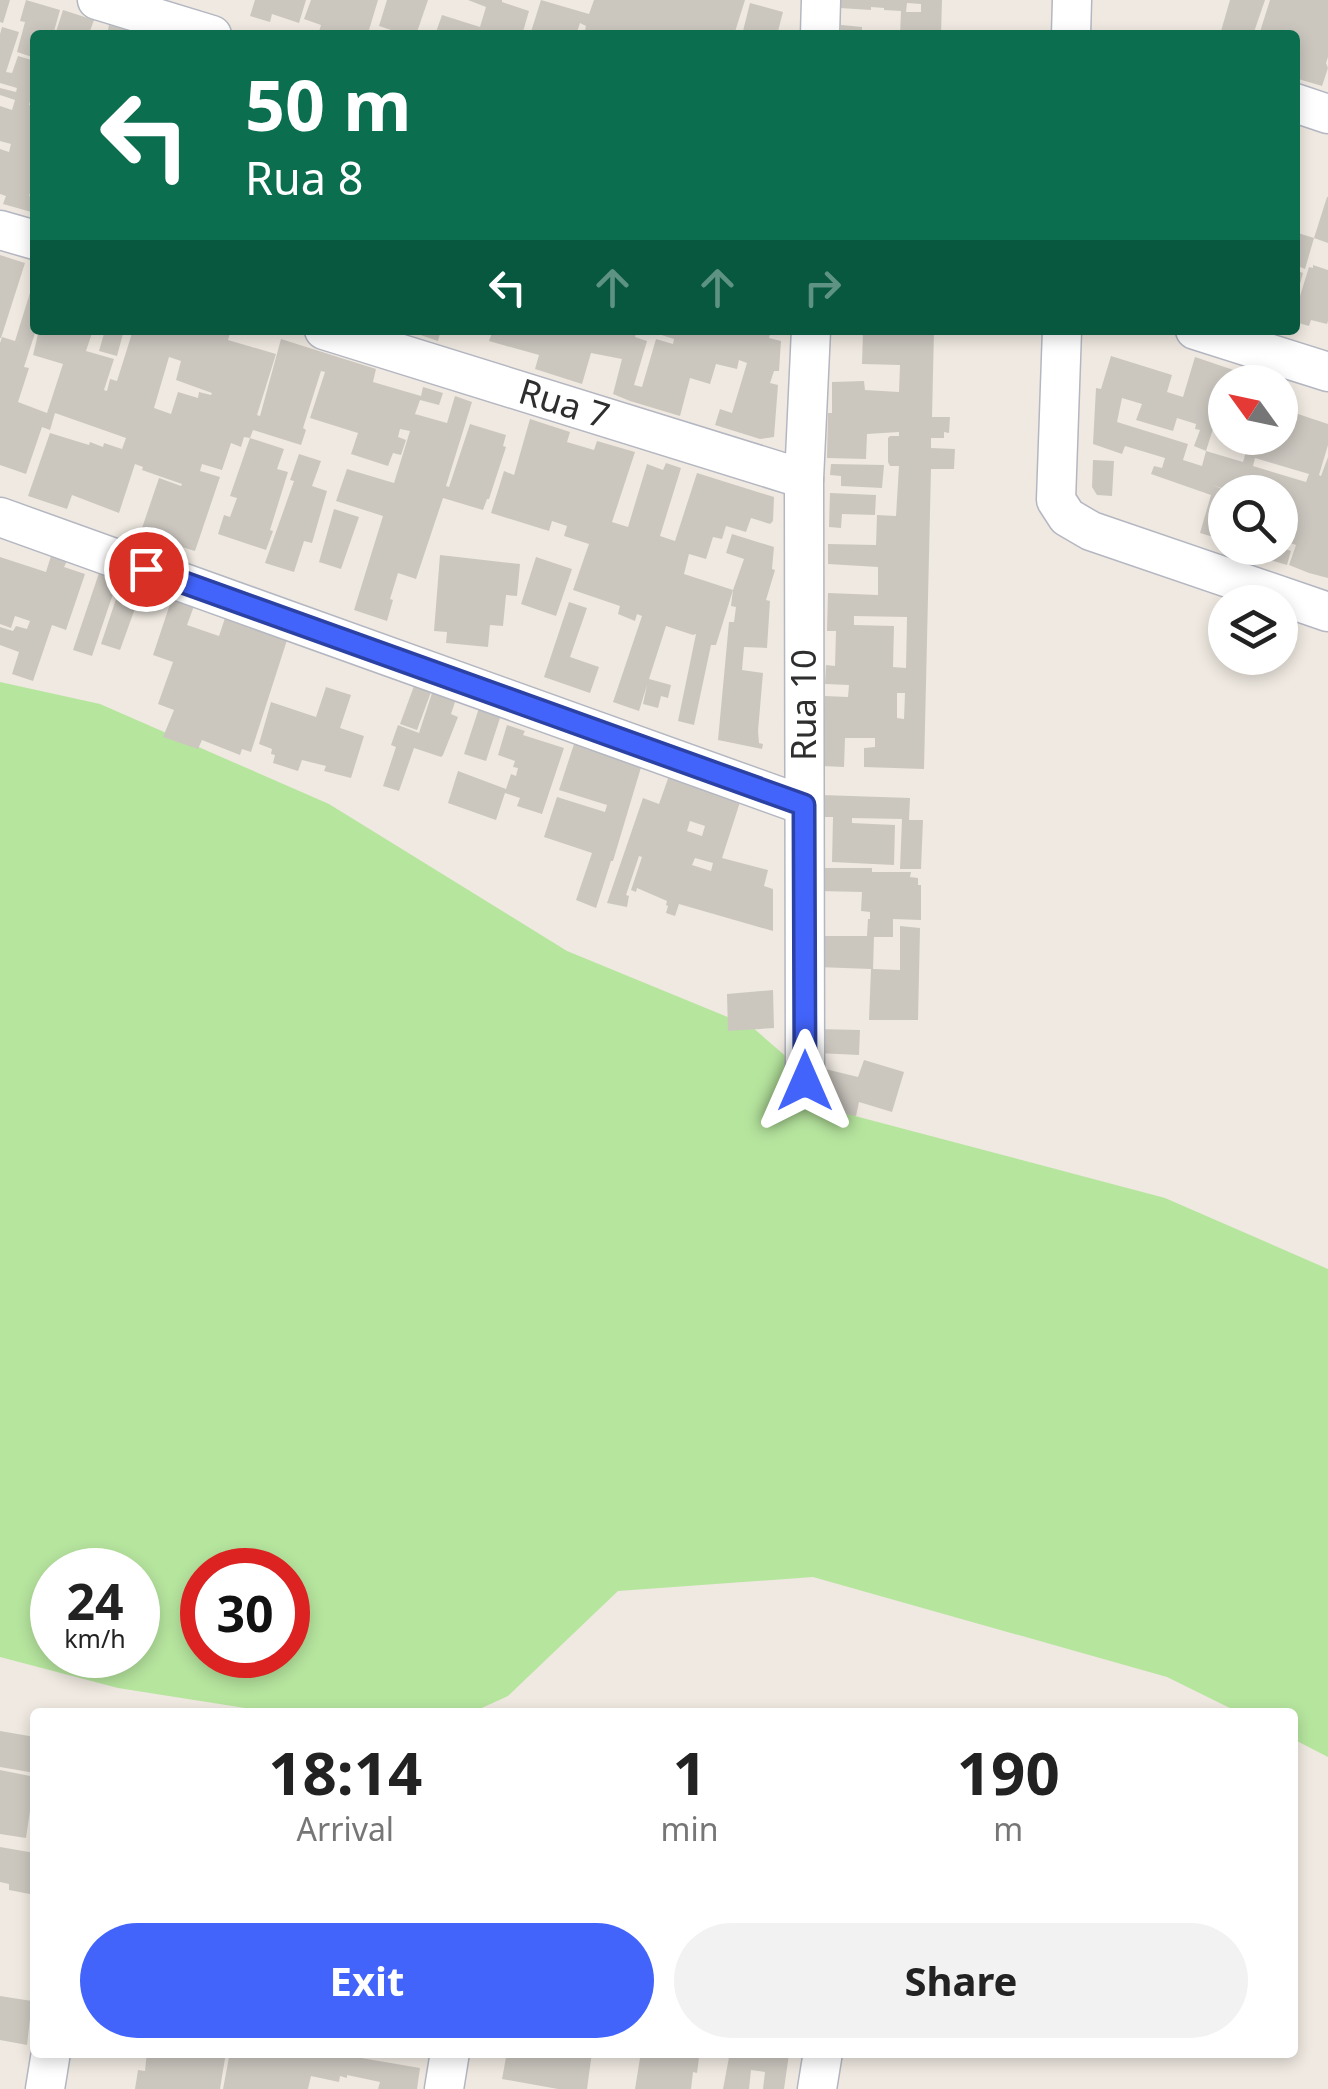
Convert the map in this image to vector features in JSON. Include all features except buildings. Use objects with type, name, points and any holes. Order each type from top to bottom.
[{"type":"street","points":[[97,0],[196,30]]},
{"type":"street","points":[[820,30],[821,0]]},
{"type":"street","points":[[1300,105],[1328,114]]},
{"type":"street","points":[[0,230],[30,239]]},
{"type":"street","name":"Rua 7","points":[[340,335],[804,479]]},
{"type":"street","name":"Rua 10","points":[[805,1081],[804,479],[811,335]]},
{"type":"street","points":[[1062,335],[1056,500],[1067,517],[1091,531],[1328,612]]},
{"type":"street","points":[[1211,335],[1328,372]]},
{"type":"street","points":[[0,517],[804,805]]},
{"type":"street","points":[[45,2089],[50,2058]]},
{"type":"street","points":[[444,2089],[449,2058]]},
{"type":"street","points":[[817,2089],[821,2058]]},
{"type":"green space","points":[[0,682],[100,704],[329,804],[567,951],[752,1027],[855,1116],[1165,1198],[1328,1269],[1328,1757],[1298,1742],[1298,1708],[1230,1708],[1167,1677],[813,1577],[618,1591],[508,1696],[482,1708],[245,1708],[118,1688],[80,1678],[160,1678],[160,1548],[30,1548],[30,1665],[0,1657]]},
{"type":"route","points":[[146,569],[804,805],[805,1081]]}]
